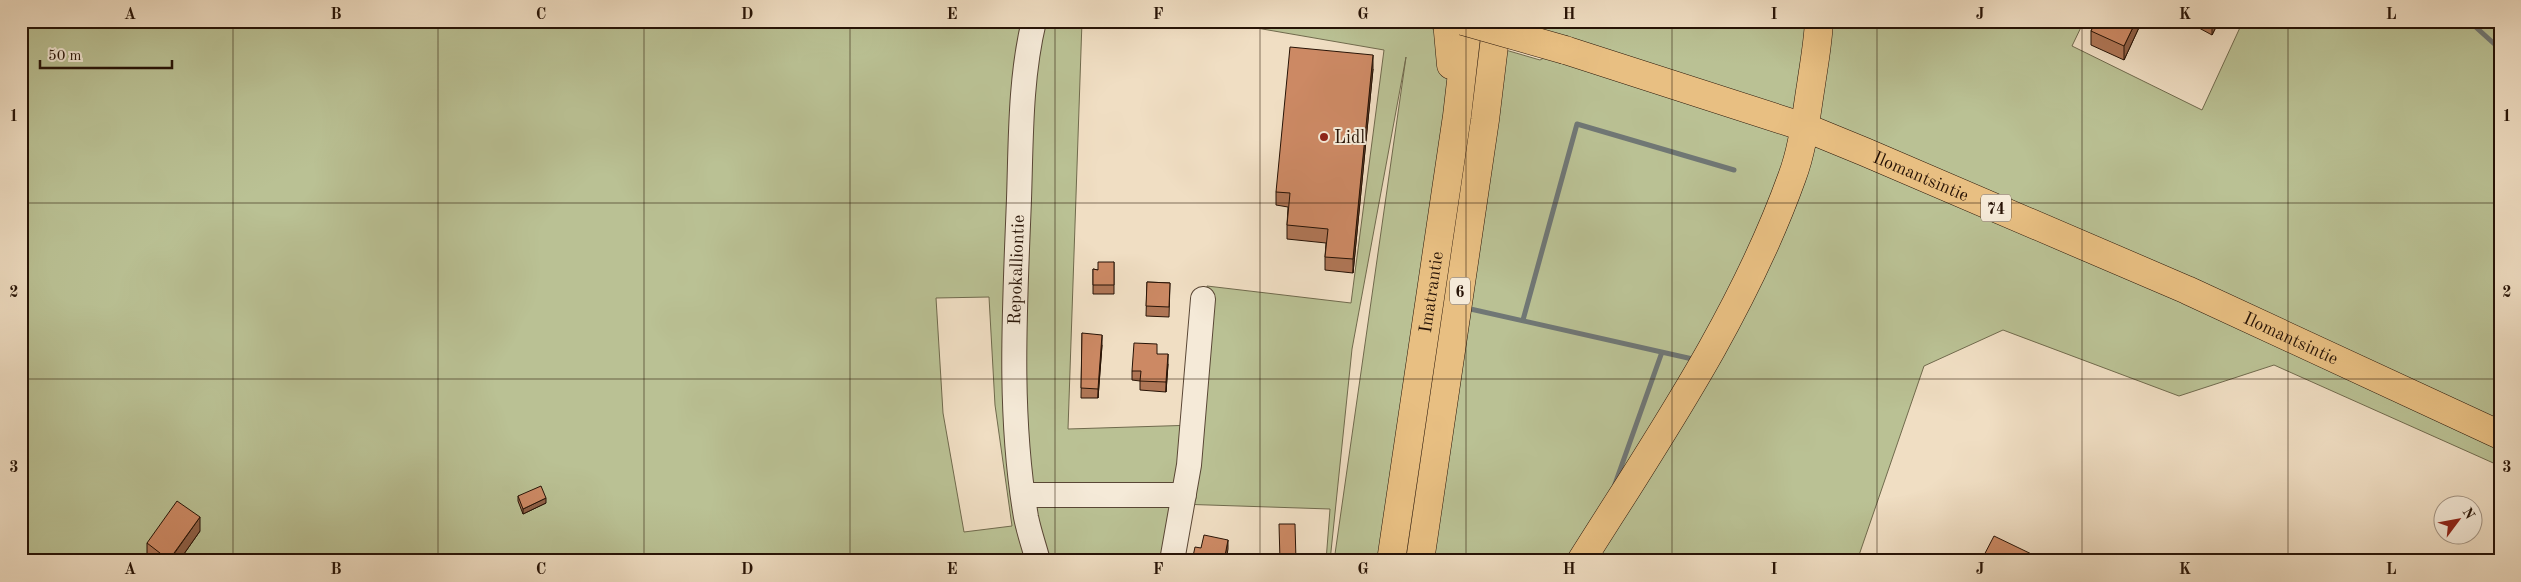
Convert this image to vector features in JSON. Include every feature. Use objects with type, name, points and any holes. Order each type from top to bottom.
[{"type":"main road","points":[[1447,21],[1456,116]]},
{"type":"main road","name":"Ilomantsintie","points":[[1463,21],[1565,50],[1804,127],[2187,290],[2500,435]]},
{"type":"main road","name":"Imatrantie","points":[[1391,561],[1456,116],[1468,21]]},
{"type":"main road","name":"Imatrantie","points":[[1420,561],[1485,120],[1497,21]]},
{"type":"main road","points":[[1581,561],[1682,402],[1730,317],[1793,176],[1804,127],[1819,38],[1819,21]]},
{"type":"street","name":"Repokalliontie","points":[[1024,21],[1028,44]]},
{"type":"street","name":"Repokalliontie","points":[[1034,21],[1028,44],[1023,99],[1014,358],[1018,453],[1026,517],[1038,561]]},
{"type":"street","points":[[1172,561],[1189,465],[1203,298]]},
{"type":"street","points":[[1024,495],[1184,495]]},
{"type":"green space","points":[[21,21],[1082,21],[1068,429],[1196,425],[1207,286],[1351,303],[1384,50],[1216,21],[1414,21],[1416,24],[1540,60],[1555,52],[1808,136],[1827,21],[2084,21],[2072,46],[2202,110],[2243,21],[2500,21],[2500,466],[2274,365],[2179,396],[2003,330],[1924,366],[1857,561],[1334,561],[1406,57],[1352,349],[1330,561],[1326,561],[1330,509],[1178,504],[1168,561],[1035,561],[1032,551],[1008,557],[1008,561],[21,561]],"holes":[[[989,297],[995,405],[1012,526],[964,532],[943,413],[936,298]]]},
{"type":"green space","points":[[1506,21],[1812,21],[1800,115]]},
{"type":"building","points":[[2096,21],[2136,21],[2124,46],[2091,31]]},
{"type":"building","points":[[2204,21],[2214,21],[2212,25]]},
{"type":"building","name":"Lidl","points":[[1290,47],[1373,55],[1353,259],[1325,257],[1328,229],[1287,225],[1290,193],[1276,192]]},
{"type":"building","points":[[1098,262],[1114,262],[1114,285],[1093,285],[1093,269],[1098,270]]},
{"type":"building","points":[[1147,282],[1170,283],[1169,307],[1146,306]]},
{"type":"building","points":[[1082,333],[1102,335],[1098,389],[1081,388]]},
{"type":"building","points":[[1134,343],[1157,344],[1157,354],[1168,354],[1166,382],[1140,381],[1141,371],[1132,371]]},
{"type":"building","points":[[541,486],[546,498],[523,509],[518,496]]},
{"type":"building","points":[[177,501],[200,517],[169,560],[147,543]]},
{"type":"building","points":[[1279,524],[1295,524],[1296,561],[1280,561]]},
{"type":"building","points":[[1204,535],[1228,540],[1224,561],[1192,561],[1195,547],[1201,548]]},
{"type":"building","points":[[1994,536],[2046,561],[1981,561]]},
{"type":"waterway","points":[[2469,21],[2500,49]]},
{"type":"waterway","points":[[1523,320],[1577,124],[1734,170]]},
{"type":"waterway","points":[[1466,308],[1697,360]]},
{"type":"waterway","points":[[1615,484],[1662,352]]},
{"type":"waterway","points":[[2493,561],[2500,542]]},
{"type":"place","name":"Lidl","points":[[1324,137]]}]
